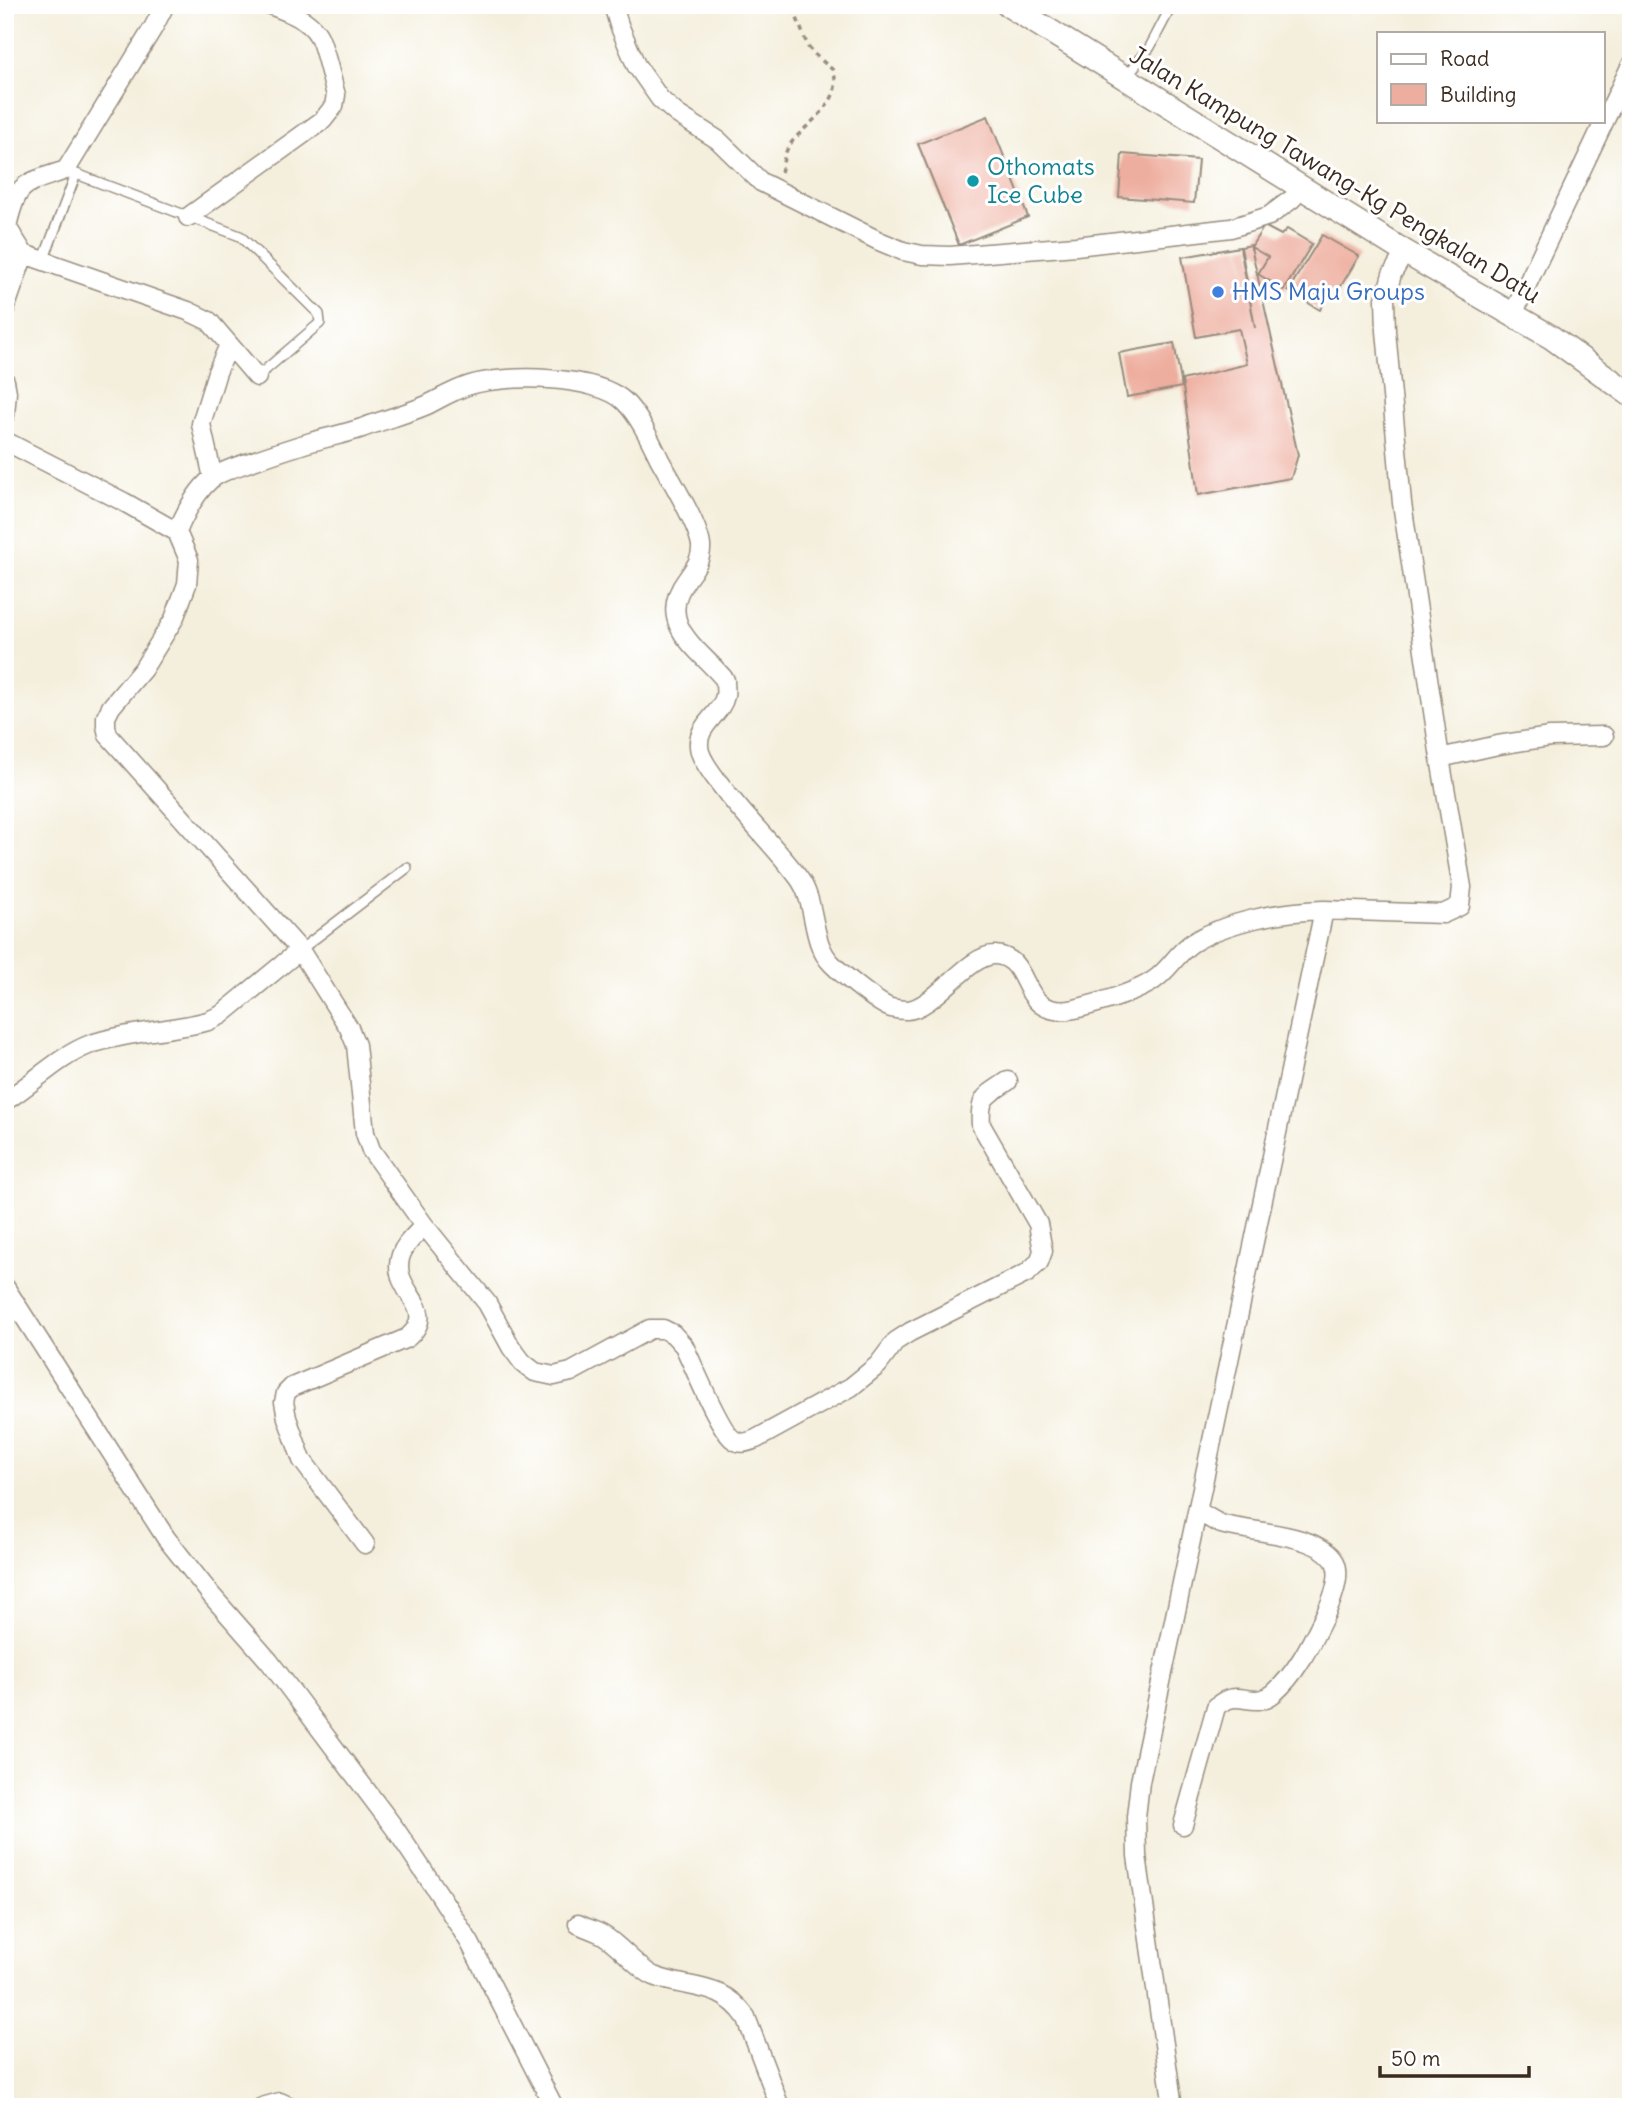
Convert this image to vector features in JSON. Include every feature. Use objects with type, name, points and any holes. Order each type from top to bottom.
[{"type":"street","points":[[165,5],[71,172],[26,183],[12,202],[7,227],[24,254],[188,311],[209,321],[257,377]]},
{"type":"street","points":[[188,218],[323,120],[334,106],[336,95],[318,35],[288,12],[270,5]]},
{"type":"street","points":[[613,5],[636,65],[660,99],[677,114],[718,140],[761,181],[903,251],[922,256],[950,256],[1076,246],[1231,228],[1269,216],[1303,187]]},
{"type":"street","name":"Jalan Kampung Tawang-Kg Pengkalan Datu","points":[[1008,5],[1405,252],[1513,313],[1631,395]]},
{"type":"street","points":[[1604,122],[1631,65]]},
{"type":"street","points":[[1513,313],[1604,122]]},
{"type":"street","points":[[177,532],[186,511],[213,478],[265,457],[346,434],[426,405],[455,390],[489,380],[513,379],[579,382],[605,389],[624,401],[642,424],[698,535],[700,557],[680,587],[675,606],[677,622],[686,639],[725,680],[725,698],[704,728],[699,742],[701,753],[715,778],[739,809],[799,878],[809,897],[822,952],[832,964],[890,1008],[909,1010],[923,1003],[975,963],[993,955],[1007,958],[1018,968],[1029,992],[1047,1009],[1074,1009],[1153,981],[1190,944],[1207,935],[1261,917],[1294,911],[1324,910],[1443,914],[1460,906],[1462,887],[1402,503],[1386,331],[1385,299],[1392,274],[1405,252]]},
{"type":"street","points":[[5,309],[24,254]]},
{"type":"street","points":[[213,478],[201,424],[217,372],[229,345]]},
{"type":"street","points":[[5,381],[5,415]]},
{"type":"street","points":[[5,441],[177,532],[189,560],[187,584],[174,619],[143,669],[111,707],[106,717],[108,735],[300,950],[349,1028],[356,1045],[363,1123],[371,1150],[486,1303],[511,1347],[523,1363],[536,1373],[554,1376],[571,1372],[638,1334],[650,1329],[663,1329],[673,1334],[684,1346],[726,1433],[738,1443],[747,1443],[851,1387],[878,1364],[896,1341],[1027,1273],[1039,1262],[1043,1251],[1038,1224],[981,1125],[980,1107],[988,1094],[1008,1081]]},
{"type":"street","points":[[1440,758],[1550,737],[1604,736]]},
{"type":"street","points":[[1173,2107],[1137,1856],[1136,1817],[1140,1782],[1324,910]]},
{"type":"street","points":[[5,1101],[72,1053],[90,1045],[125,1035],[208,1021],[221,1015],[300,950]]},
{"type":"street","points":[[365,1544],[302,1460],[284,1402],[286,1393],[292,1387],[407,1338],[416,1331],[421,1319],[404,1285],[398,1265],[404,1248],[425,1225]]},
{"type":"street","points":[[5,1287],[166,1538],[269,1661],[374,1800],[439,1894],[470,1943],[554,2107]]},
{"type":"street","points":[[1184,1825],[1216,1707],[1224,1699],[1262,1700],[1273,1694],[1297,1666],[1315,1635],[1330,1604],[1336,1581],[1336,1564],[1325,1550],[1303,1541],[1220,1524],[1198,1511]]},
{"type":"street","points":[[578,1924],[604,1936],[653,1975],[706,1987],[738,2006],[746,2017],[780,2107]]},
{"type":"street","points":[[262,2107],[281,2102],[291,2107]]},
{"type":"lane","points":[[1125,78],[1150,47],[1172,5]]},
{"type":"lane","points":[[43,261],[71,172],[240,236],[319,314],[320,323],[257,377]]},
{"type":"lane","points":[[300,950],[407,868]]},
{"type":"path","points":[[775,189],[789,146],[826,107],[837,87],[833,70],[808,47],[792,5]]},
{"type":"building","name":"Othomats Ice Cube","points":[[988,116],[1028,217],[959,245],[918,144]]},
{"type":"building","points":[[1122,154],[1198,160],[1194,203],[1119,197]]},
{"type":"building","points":[[1264,226],[1281,235],[1287,229],[1312,244],[1284,290],[1258,274],[1268,257],[1251,247]]},
{"type":"building","points":[[1322,235],[1359,256],[1335,296],[1330,293],[1320,310],[1288,291]]},
{"type":"building","points":[[1251,245],[1298,455],[1291,478],[1198,495],[1182,380],[1247,364],[1239,329],[1196,337],[1182,257],[1240,247],[1255,328],[1241,247]]},
{"type":"building","points":[[1174,343],[1182,387],[1127,397],[1119,353]]},
{"type":"place","name":"Othomats Ice Cube","points":[[973,181]]},
{"type":"place","name":"HMS Maju Groups","points":[[1218,292]]}]
